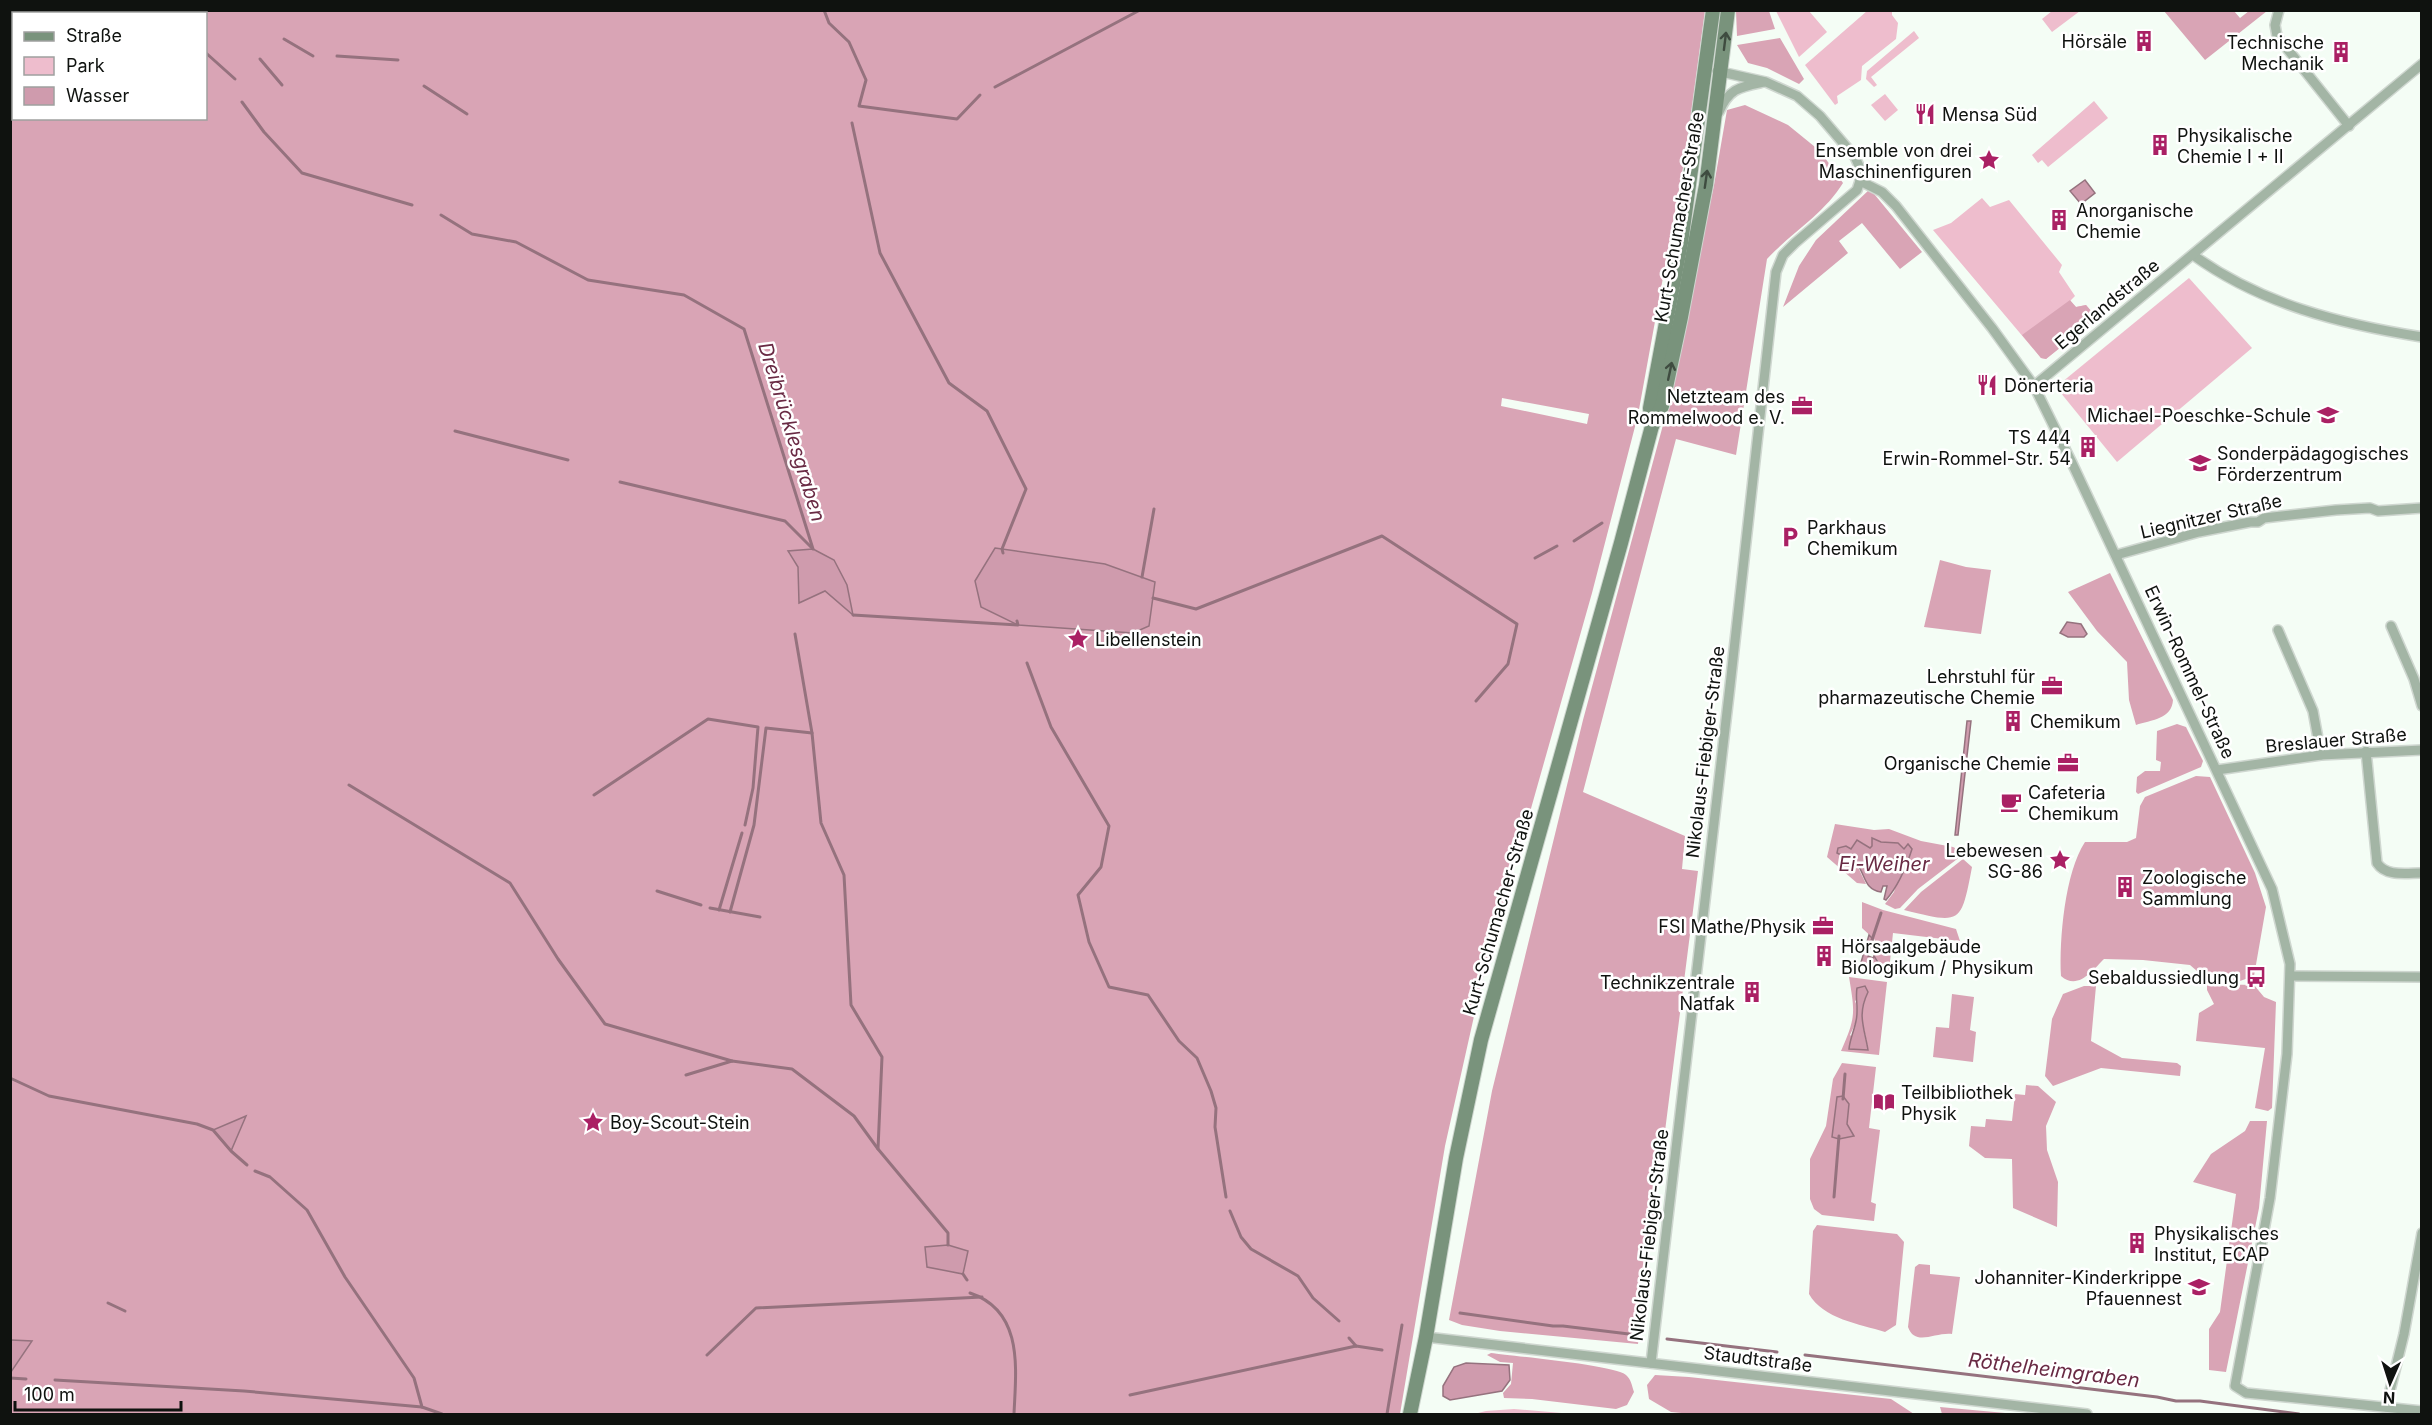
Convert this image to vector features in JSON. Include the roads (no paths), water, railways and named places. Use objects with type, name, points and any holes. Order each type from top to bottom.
[{"type":"main road","name":"Kurt-Schumacher-Straße","points":[[1652,426],[1650,408],[1681,243],[1713,10]]},
{"type":"main road","name":"Kurt-Schumacher-Straße","points":[[1410,1414],[1426,1337],[1455,1158],[1481,1040],[1622,543],[1652,426],[1662,406],[1706,185],[1728,10]]},
{"type":"street","points":[[2279,10],[2275,25],[2277,36],[2349,126]]},
{"type":"street","name":"Egerlandstraße","points":[[2034,386],[2421,64]]},
{"type":"street","points":[[1705,70],[1766,82],[1797,96],[1820,116],[1855,157],[1859,166],[1860,181]]},
{"type":"street","points":[[1713,128],[1724,99],[1738,88],[1766,82]]},
{"type":"street","name":"Erwin-Rommel-Straße","points":[[1860,181],[1882,192],[1896,206],[1982,314],[2034,386],[2116,555],[2272,889],[2285,937],[2291,976],[2287,1054],[2273,1176],[2256,1280],[2234,1382],[2237,1390],[2246,1393],[2386,1407]]},
{"type":"street","name":"Nikolaus-Fiebiger-Straße","points":[[1651,1363],[1776,272],[1783,255],[1851,196],[1860,181]]},
{"type":"street","points":[[2193,255],[2231,281],[2300,310],[2421,337]]},
{"type":"street","name":"Liegnitzer Straße","points":[[2116,555],[2199,532],[2258,522],[2264,518],[2370,508],[2378,511],[2421,508]]},
{"type":"street","points":[[2391,626],[2414,679],[2421,706]]},
{"type":"street","points":[[2278,630],[2313,711],[2321,755]]},
{"type":"street","name":"Breslauer Straße","points":[[2217,770],[2321,755],[2421,750]]},
{"type":"street","points":[[2366,751],[2377,863],[2381,870],[2391,873],[2421,873]]},
{"type":"street","points":[[2291,976],[2421,977]]},
{"type":"street","points":[[2421,1233],[2404,1334],[2386,1407],[2421,1411]]},
{"type":"street","name":"Staudtstraße","points":[[1426,1337],[2086,1414]]},
{"type":"water","points":[[2085,180],[2095,193],[2081,204],[2070,191]]},
{"type":"water","points":[[995,548],[1105,564],[1155,582],[1149,626],[1133,633],[1018,625],[981,607],[975,581]]},
{"type":"water","points":[[813,549],[834,560],[847,585],[853,615],[825,591],[799,603],[798,567],[788,551]]},
{"type":"water","points":[[2067,622],[2081,624],[2087,634],[2084,637],[2068,637],[2060,633]]},
{"type":"water","points":[[1967,721],[1971,721],[1958,835],[1955,835]]},
{"type":"water","name":"Ei-Weiher","points":[[1872,838],[1881,842],[1898,843],[1904,849],[1908,844],[1912,849],[1902,876],[1886,900],[1884,899],[1887,886],[1883,886],[1881,892],[1871,888],[1856,863],[1837,853],[1838,848],[1846,846],[1851,849],[1857,840],[1870,848]]},
{"type":"water","points":[[1869,935],[1873,939],[1868,956],[1873,958],[1874,956],[1878,962],[1874,968],[1860,966]]},
{"type":"water","points":[[1865,986],[1868,992],[1863,1007],[1862,1021],[1868,1050],[1849,1049],[1857,1017],[1857,988]]},
{"type":"water","points":[[1843,1096],[1849,1104],[1847,1124],[1854,1136],[1839,1139],[1832,1137],[1837,1097]]},
{"type":"water","points":[[246,1116],[231,1151],[213,1130]]},
{"type":"water","points":[[948,1245],[968,1251],[963,1274],[927,1267],[925,1247]]},
{"type":"water","points":[[10,1340],[32,1341],[11,1372]]},
{"type":"water","points":[[1466,1363],[1509,1365],[1510,1380],[1502,1391],[1450,1400],[1443,1396],[1443,1386],[1454,1367]]},
{"type":"waterway","points":[[824,10],[829,23],[849,42],[866,80],[859,106],[957,119],[980,95]]},
{"type":"waterway","points":[[995,87],[1140,10]]},
{"type":"waterway","points":[[284,39],[313,56]]},
{"type":"waterway","name":"Dreibrücklesgraben","points":[[207,54],[235,79]]},
{"type":"waterway","points":[[337,56],[398,60]]},
{"type":"waterway","points":[[260,59],[282,85]]},
{"type":"waterway","points":[[424,86],[467,114]]},
{"type":"waterway","name":"Dreibrücklesgraben","points":[[242,102],[264,132],[302,173],[412,205]]},
{"type":"waterway","points":[[852,123],[880,253],[949,383],[987,411],[1026,489],[1002,549],[1003,553]]},
{"type":"waterway","name":"Dreibrücklesgraben","points":[[441,215],[472,234],[516,242],[588,280],[684,295],[744,329],[813,549]]},
{"type":"waterway","points":[[455,431],[568,460]]},
{"type":"waterway","points":[[620,482],[785,521],[812,548]]},
{"type":"waterway","points":[[1142,577],[1154,509]]},
{"type":"waterway","points":[[1574,541],[1602,523]]},
{"type":"waterway","points":[[1153,598],[1196,609],[1382,536],[1517,624],[1508,664],[1476,701]]},
{"type":"waterway","points":[[1535,558],[1557,546]]},
{"type":"waterway","points":[[853,615],[1018,625],[1017,621]]},
{"type":"waterway","name":"Dreibrücklesgraben","points":[[795,634],[812,733],[821,823],[844,875],[851,1005],[882,1057],[878,1149]]},
{"type":"waterway","points":[[1027,663],[1051,727],[1109,826],[1101,867],[1078,895],[1089,942],[1109,987],[1148,995],[1179,1041],[1197,1058],[1216,1108],[1215,1127],[1226,1197]]},
{"type":"waterway","points":[[594,795],[708,719],[758,727],[753,788],[745,825]]},
{"type":"waterway","points":[[730,912],[754,825],[766,728],[812,733]]},
{"type":"waterway","points":[[349,785],[510,883],[558,959],[605,1024],[732,1061]]},
{"type":"waterway","points":[[719,910],[742,833]]},
{"type":"waterway","points":[[657,891],[701,905]]},
{"type":"waterway","points":[[710,908],[760,917]]},
{"type":"waterway","points":[[1872,940],[1881,913]]},
{"type":"waterway","points":[[686,1075],[732,1061],[792,1069],[854,1116],[878,1149],[948,1233],[948,1245]]},
{"type":"waterway","points":[[1843,1099],[1845,1074]]},
{"type":"waterway","points":[[10,1078],[49,1096],[197,1124],[213,1130],[247,1165]]},
{"type":"waterway","points":[[1834,1197],[1839,1136]]},
{"type":"waterway","points":[[255,1171],[270,1177],[307,1210],[345,1277],[414,1378],[422,1407],[442,1414]]},
{"type":"waterway","points":[[1230,1211],[1241,1237],[1251,1249],[1298,1276],[1313,1298],[1339,1321]]},
{"type":"waterway","name":"Dreibrücklesgraben","points":[[963,1274],[967,1280]]},
{"type":"waterway","name":"Dreibrücklesgraben","points":[[970,1293],[987,1302],[1000,1313],[1008,1327],[1015,1361],[1014,1414]]},
{"type":"waterway","points":[[707,1355],[756,1308],[982,1297]]},
{"type":"waterway","points":[[108,1303],[125,1311]]},
{"type":"waterway","name":"Röthelheimgraben","points":[[1460,1313],[1637,1335]]},
{"type":"waterway","points":[[1387,1414],[1402,1325]]},
{"type":"waterway","points":[[1349,1338],[1356,1346]]},
{"type":"waterway","name":"Röthelheimgraben","points":[[1667,1339],[1777,1352]]},
{"type":"waterway","points":[[1130,1395],[1356,1346],[1382,1350]]},
{"type":"waterway","name":"Röthelheimgraben","points":[[1805,1355],[2299,1414]]},
{"type":"waterway","points":[[10,1378],[26,1379]]},
{"type":"waterway","points":[[55,1380],[244,1391],[422,1407]]},
{"type":"place","name":"Hörsäle","points":[[2144,41]]},
{"type":"place","name":"Technische Mechanik","points":[[2341,52]]},
{"type":"place","name":"Mensa Süd","points":[[1925,114]]},
{"type":"place","name":"Physikalische Chemie I + II","points":[[2160,145]]},
{"type":"place","name":"Ensemble von drei Maschinenfiguren","points":[[1989,160]]},
{"type":"place","name":"Anorganische Chemie","points":[[2059,220]]},
{"type":"place","name":"Dönerteria","points":[[1987,385]]},
{"type":"place","name":"Netzteam des Rommelwood e. V.","points":[[1802,406]]},
{"type":"place","name":"Michael-Poeschke-Schule","points":[[2328,415]]},
{"type":"place","name":"TS 444 Erwin-Rommel-Str. 54","points":[[2088,447]]},
{"type":"place","name":"Sonderpädagogisches Förderzentrum","points":[[2200,463]]},
{"type":"place","name":"Parkhaus Chemikum","points":[[1790,537]]},
{"type":"place","name":"Libellenstein","points":[[1078,639]]},
{"type":"place","name":"Lehrstuhl für pharmazeutische Chemie","points":[[2052,686]]},
{"type":"place","name":"Chemikum","points":[[2013,721]]},
{"type":"place","name":"Organische Chemie","points":[[2068,763]]},
{"type":"place","name":"Cafeteria Chemikum","points":[[2011,802]]},
{"type":"place","name":"Lebewesen SG-86","points":[[2060,860]]},
{"type":"place","name":"Zoologische Sammlung","points":[[2125,887]]},
{"type":"place","name":"FSI Mathe/Physik","points":[[1823,926]]},
{"type":"place","name":"Hörsaalgebäude Biologikum / Physikum","points":[[1824,956]]},
{"type":"place","name":"Sebaldussiedlung","points":[[2256,977]]},
{"type":"place","name":"Technikzentrale Natfak","points":[[1752,992]]},
{"type":"place","name":"Teilbibliothek Physik","points":[[1884,1102]]},
{"type":"place","name":"Boy-Scout-Stein","points":[[593,1122]]},
{"type":"place","name":"Physikalisches Institut, ECAP","points":[[2137,1243]]},
{"type":"place","name":"Johanniter-Kinderkrippe Pfauennest","points":[[2199,1287]]}]
